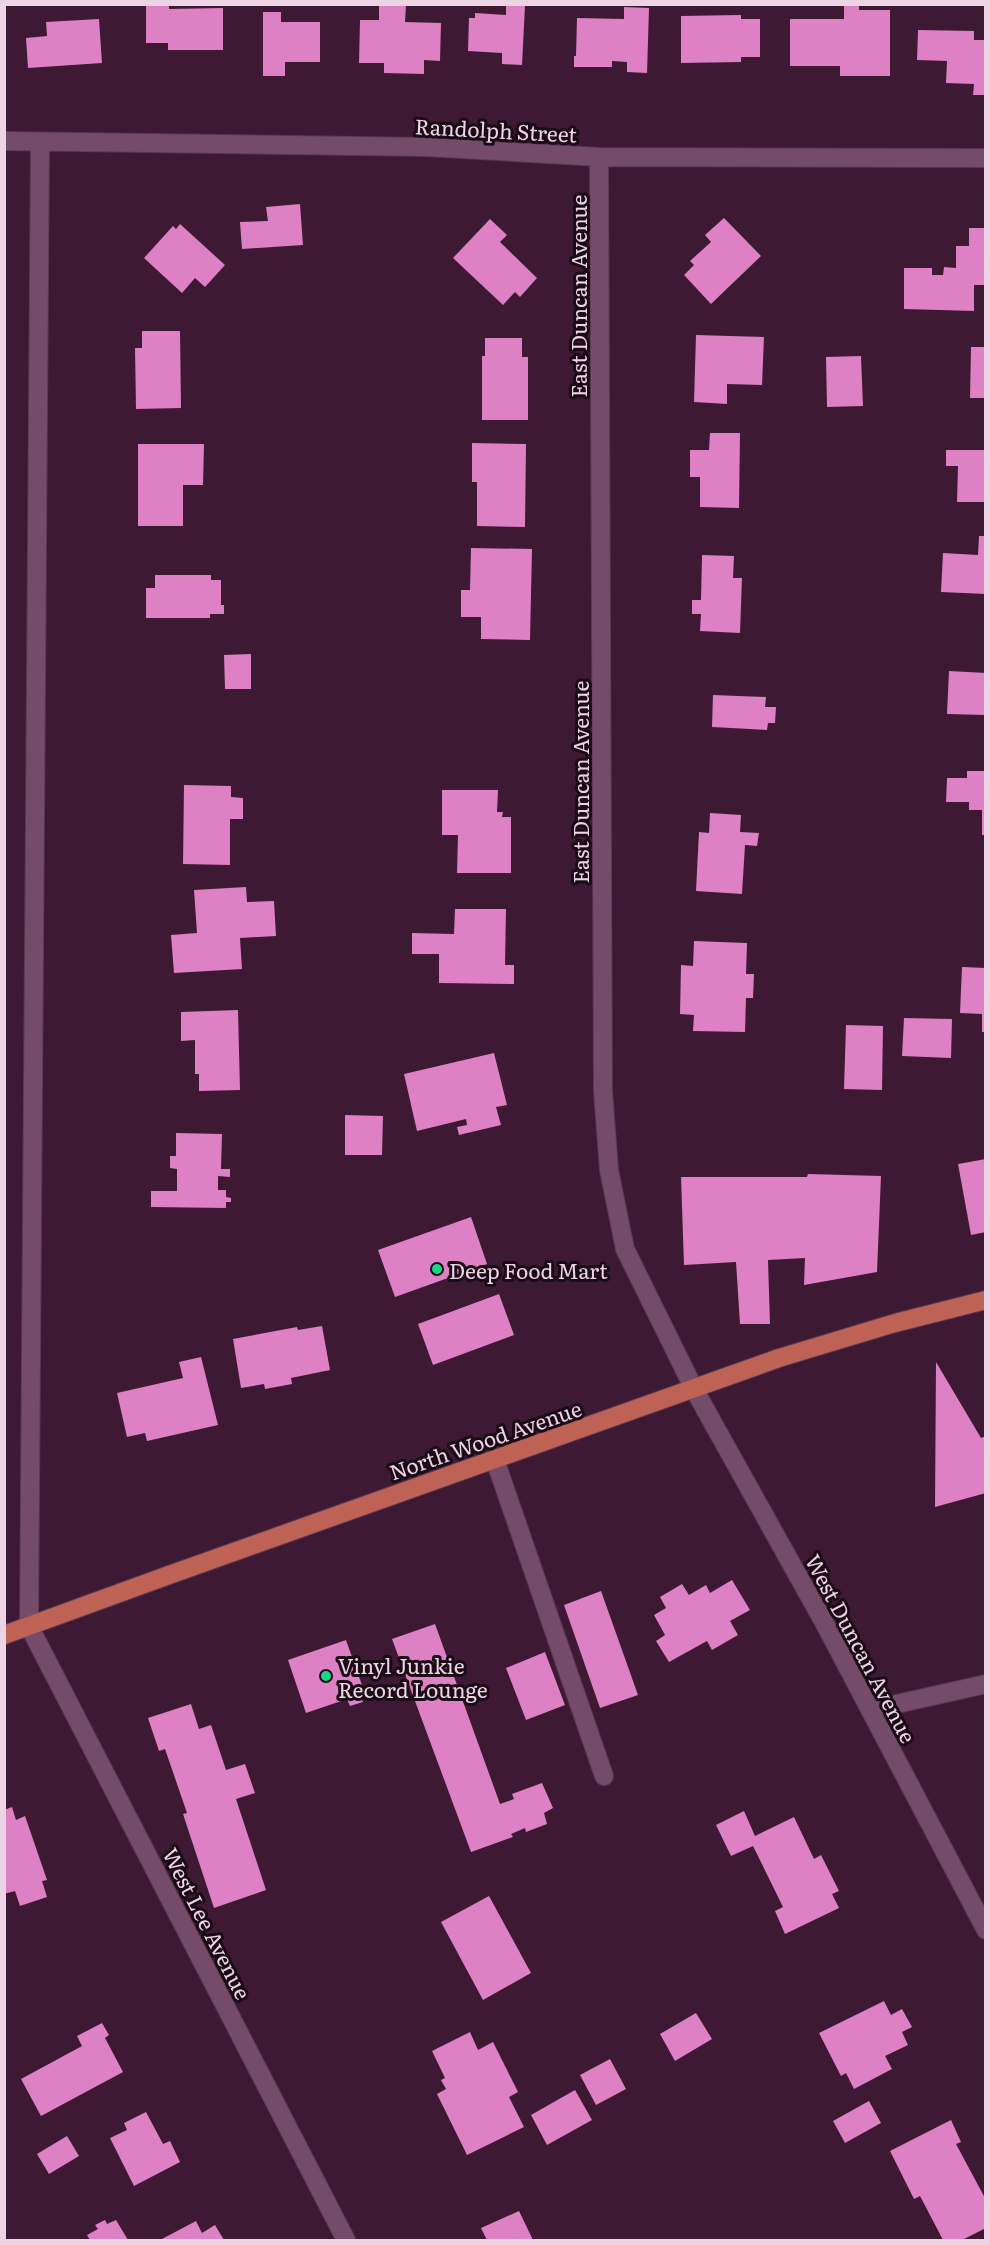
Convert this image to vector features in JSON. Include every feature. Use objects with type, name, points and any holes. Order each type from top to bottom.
[{"type":"main road","name":"North Wood Avenue","points":[[4,1635],[779,1358],[895,1323],[986,1300]]},
{"type":"street","name":"Randolph Street","points":[[4,141],[428,147],[599,157],[986,158]]},
{"type":"street","points":[[29,1626],[40,142]]},
{"type":"street","name":"East Duncan Avenue","points":[[599,157],[603,1091],[609,1170],[625,1249],[694,1389]]},
{"type":"street","name":"West Duncan Avenue","points":[[694,1389],[826,1626],[986,1930]]},
{"type":"street","points":[[495,1460],[604,1776]]},
{"type":"street","name":"West Lee Avenue","points":[[29,1626],[346,2241]]},
{"type":"street","points":[[870,1710],[986,1684]]},
{"type":"building","points":[[146,4],[169,4],[169,9],[223,8],[223,50],[168,50],[168,43],[146,43]]},
{"type":"building","points":[[379,4],[406,5],[405,22],[441,23],[440,61],[424,60],[424,74],[384,73],[384,63],[359,63],[360,20],[379,20]]},
{"type":"building","points":[[506,5],[525,6],[522,65],[502,64],[502,53],[468,51],[469,18],[475,18],[475,13],[506,15]]},
{"type":"building","points":[[844,6],[859,6],[859,10],[890,10],[890,76],[840,76],[840,66],[790,66],[790,19],[844,19]]},
{"type":"building","points":[[624,7],[649,8],[647,73],[627,72],[627,62],[612,61],[612,67],[574,67],[577,18],[624,19]]},
{"type":"building","points":[[263,12],[281,12],[281,22],[320,22],[320,62],[285,62],[285,76],[263,76]]},
{"type":"building","points":[[741,15],[741,19],[760,19],[760,57],[741,57],[741,62],[681,63],[681,16]]},
{"type":"building","points":[[99,19],[102,63],[28,68],[26,38],[47,36],[46,22]]},
{"type":"building","points":[[918,30],[974,31],[974,40],[986,40],[986,95],[973,95],[974,84],[946,83],[947,61],[917,60]]},
{"type":"building","points":[[300,204],[303,245],[242,249],[240,222],[268,221],[266,207]]},
{"type":"building","points":[[724,218],[761,256],[711,304],[684,275],[694,265],[690,261],[711,242],[705,235]]},
{"type":"building","points":[[490,219],[507,235],[500,242],[537,278],[520,297],[515,292],[503,305],[453,258]]},
{"type":"building","points":[[180,224],[225,265],[205,287],[195,278],[182,293],[144,258],[173,226],[176,229]]},
{"type":"building","points":[[969,228],[986,228],[986,285],[974,285],[974,311],[904,309],[904,268],[932,268],[932,275],[943,275],[944,267],[956,268],[956,246],[969,246]]},
{"type":"building","points":[[142,331],[180,331],[181,408],[136,409],[135,348],[142,348]]},
{"type":"building","points":[[696,335],[764,337],[762,385],[727,384],[727,404],[694,402]]},
{"type":"building","points":[[485,338],[522,338],[522,357],[528,357],[528,420],[482,420],[482,356],[485,356]]},
{"type":"building","points":[[971,347],[986,347],[986,398],[970,398]]},
{"type":"building","points":[[861,356],[863,406],[827,407],[826,357]]},
{"type":"building","points":[[710,433],[740,433],[739,508],[700,507],[700,477],[690,477],[690,450],[709,450]]},
{"type":"building","points":[[472,443],[526,444],[525,527],[477,526],[477,482],[472,482]]},
{"type":"building","points":[[138,444],[204,444],[203,485],[183,485],[183,526],[138,526]]},
{"type":"building","points":[[946,450],[986,450],[986,502],[957,502],[958,466],[946,466]]},
{"type":"building","points":[[979,536],[986,536],[986,594],[941,592],[943,553],[978,555]]},
{"type":"building","points":[[471,548],[532,549],[530,640],[481,639],[481,617],[461,617],[461,590],[470,590]]},
{"type":"building","points":[[702,555],[734,556],[733,578],[742,578],[740,633],[700,631],[701,614],[692,614],[692,600],[701,600]]},
{"type":"building","points":[[155,575],[211,575],[211,580],[221,580],[221,605],[224,605],[224,614],[210,614],[210,618],[146,618],[146,588],[155,588]]},
{"type":"building","points":[[251,654],[251,689],[225,689],[224,655]]},
{"type":"building","points":[[949,671],[986,673],[986,715],[947,714]]},
{"type":"building","points":[[713,695],[766,697],[765,707],[776,707],[775,723],[768,723],[767,730],[712,727]]},
{"type":"building","points":[[967,771],[986,771],[986,835],[982,835],[982,810],[969,810],[969,802],[946,802],[947,778],[967,778]]},
{"type":"building","points":[[184,785],[231,786],[231,797],[243,798],[243,819],[230,819],[230,865],[183,864]]},
{"type":"building","points":[[442,790],[498,790],[497,812],[503,812],[502,817],[511,817],[511,873],[457,873],[458,835],[442,835]]},
{"type":"building","points":[[710,813],[741,815],[740,832],[759,833],[757,846],[745,845],[742,894],[696,891],[699,832],[709,833]]},
{"type":"building","points":[[246,887],[247,902],[274,901],[276,936],[240,938],[242,969],[174,973],[171,935],[197,933],[194,890]]},
{"type":"building","points":[[455,909],[506,909],[505,965],[514,965],[514,984],[439,983],[439,954],[412,954],[412,933],[454,934]]},
{"type":"building","points":[[694,941],[747,943],[746,974],[754,974],[753,998],[746,998],[745,1032],[693,1031],[694,1015],[680,1014],[681,965],[693,966]]},
{"type":"building","points":[[962,967],[986,968],[986,1032],[982,1032],[982,1014],[960,1013]]},
{"type":"building","points":[[238,1010],[240,1090],[199,1091],[199,1074],[195,1074],[195,1040],[181,1041],[181,1012]]},
{"type":"building","points":[[904,1018],[952,1019],[951,1058],[902,1056]]},
{"type":"building","points":[[846,1025],[883,1026],[882,1090],[844,1089]]},
{"type":"building","points":[[494,1053],[507,1105],[496,1107],[501,1125],[459,1135],[457,1127],[467,1125],[466,1119],[417,1131],[404,1074]]},
{"type":"building","points":[[345,1115],[383,1116],[382,1155],[345,1155]]},
{"type":"building","points":[[176,1133],[222,1134],[221,1169],[230,1169],[230,1177],[218,1176],[218,1190],[226,1190],[226,1197],[231,1198],[231,1202],[226,1202],[226,1208],[151,1207],[151,1191],[177,1191],[177,1169],[170,1168],[170,1156],[176,1156]]},
{"type":"building","points":[[986,1159],[986,1232],[971,1235],[958,1164]]},
{"type":"building","points":[[808,1174],[881,1176],[877,1272],[804,1285],[805,1258],[768,1260],[770,1324],[740,1324],[736,1262],[684,1265],[681,1177],[807,1177]]},
{"type":"building","points":[[471,1217],[487,1264],[395,1297],[378,1250]]},
{"type":"building","points":[[499,1294],[514,1335],[433,1365],[418,1324]]},
{"type":"building","points":[[322,1326],[330,1370],[291,1378],[292,1384],[265,1389],[264,1384],[241,1388],[233,1339],[297,1327],[298,1330]]},
{"type":"building","points":[[201,1357],[218,1425],[147,1441],[145,1433],[127,1437],[117,1393],[183,1378],[179,1362]]},
{"type":"building","points":[[936,1362],[981,1438],[986,1436],[986,1493],[935,1507]]},
{"type":"building","points":[[732,1580],[750,1610],[730,1621],[738,1635],[712,1650],[707,1641],[669,1662],[656,1641],[665,1635],[654,1615],[666,1608],[660,1597],[682,1584],[689,1595],[706,1585],[710,1593]]},
{"type":"building","points":[[601,1591],[638,1695],[600,1708],[564,1605]]},
{"type":"building","points":[[435,1624],[500,1804],[514,1799],[512,1794],[542,1783],[553,1808],[544,1813],[547,1824],[526,1832],[525,1828],[511,1834],[513,1837],[471,1852],[392,1639]]},
{"type":"building","name":"Vinyl Junkie Record Lounge","points":[[346,1640],[364,1691],[359,1693],[363,1702],[350,1706],[347,1699],[306,1713],[288,1660]]},
{"type":"building","points":[[545,1652],[565,1705],[526,1720],[506,1668]]},
{"type":"building","points":[[191,1704],[199,1729],[211,1725],[226,1770],[245,1764],[255,1793],[236,1799],[266,1890],[214,1908],[183,1814],[187,1813],[165,1749],[159,1751],[148,1718]]},
{"type":"building","points":[[12,1807],[16,1820],[25,1816],[47,1880],[42,1881],[47,1897],[20,1906],[15,1891],[4,1894],[4,1810]]},
{"type":"building","points":[[744,1811],[755,1836],[794,1817],[814,1859],[821,1855],[839,1891],[832,1894],[839,1908],[785,1934],[775,1911],[783,1907],[753,1846],[731,1856],[716,1825]]},
{"type":"building","points":[[489,1896],[531,1973],[483,2000],[441,1922]]},
{"type":"building","points":[[884,2001],[891,2015],[902,2009],[912,2027],[902,2032],[908,2045],[885,2056],[892,2069],[854,2089],[846,2073],[841,2076],[819,2033]]},
{"type":"building","points":[[696,2013],[712,2039],[675,2061],[660,2034]]},
{"type":"building","points":[[102,2023],[109,2035],[105,2038],[123,2072],[41,2116],[21,2079],[82,2046],[77,2036]]},
{"type":"building","points":[[470,2032],[478,2050],[493,2042],[518,2092],[509,2097],[524,2127],[467,2155],[437,2094],[446,2089],[441,2080],[445,2078],[432,2051]]},
{"type":"building","points":[[610,2059],[626,2089],[596,2105],[580,2075]]},
{"type":"building","points":[[575,2090],[592,2120],[547,2145],[531,2115]]},
{"type":"building","points":[[869,2101],[881,2123],[845,2143],[833,2121]]},
{"type":"building","points":[[146,2112],[163,2144],[170,2141],[180,2162],[134,2186],[110,2138],[127,2130],[124,2123]]},
{"type":"building","points":[[951,2120],[961,2142],[956,2144],[986,2200],[986,2228],[962,2240],[943,2240],[920,2196],[914,2199],[890,2151]]},
{"type":"building","points":[[67,2136],[79,2156],[49,2174],[37,2154]]},
{"type":"building","points":[[519,2211],[533,2240],[487,2240],[481,2228]]},
{"type":"building","points":[[105,2220],[107,2224],[116,2220],[128,2240],[90,2240],[87,2235],[98,2229],[95,2225]]},
{"type":"building","points":[[196,2221],[202,2233],[215,2225],[224,2240],[160,2240]]},
{"type":"place","name":"Deep Food Mart","points":[[437,1269]]},
{"type":"place","name":"Vinyl Junkie Record Lounge","points":[[326,1676]]}]
